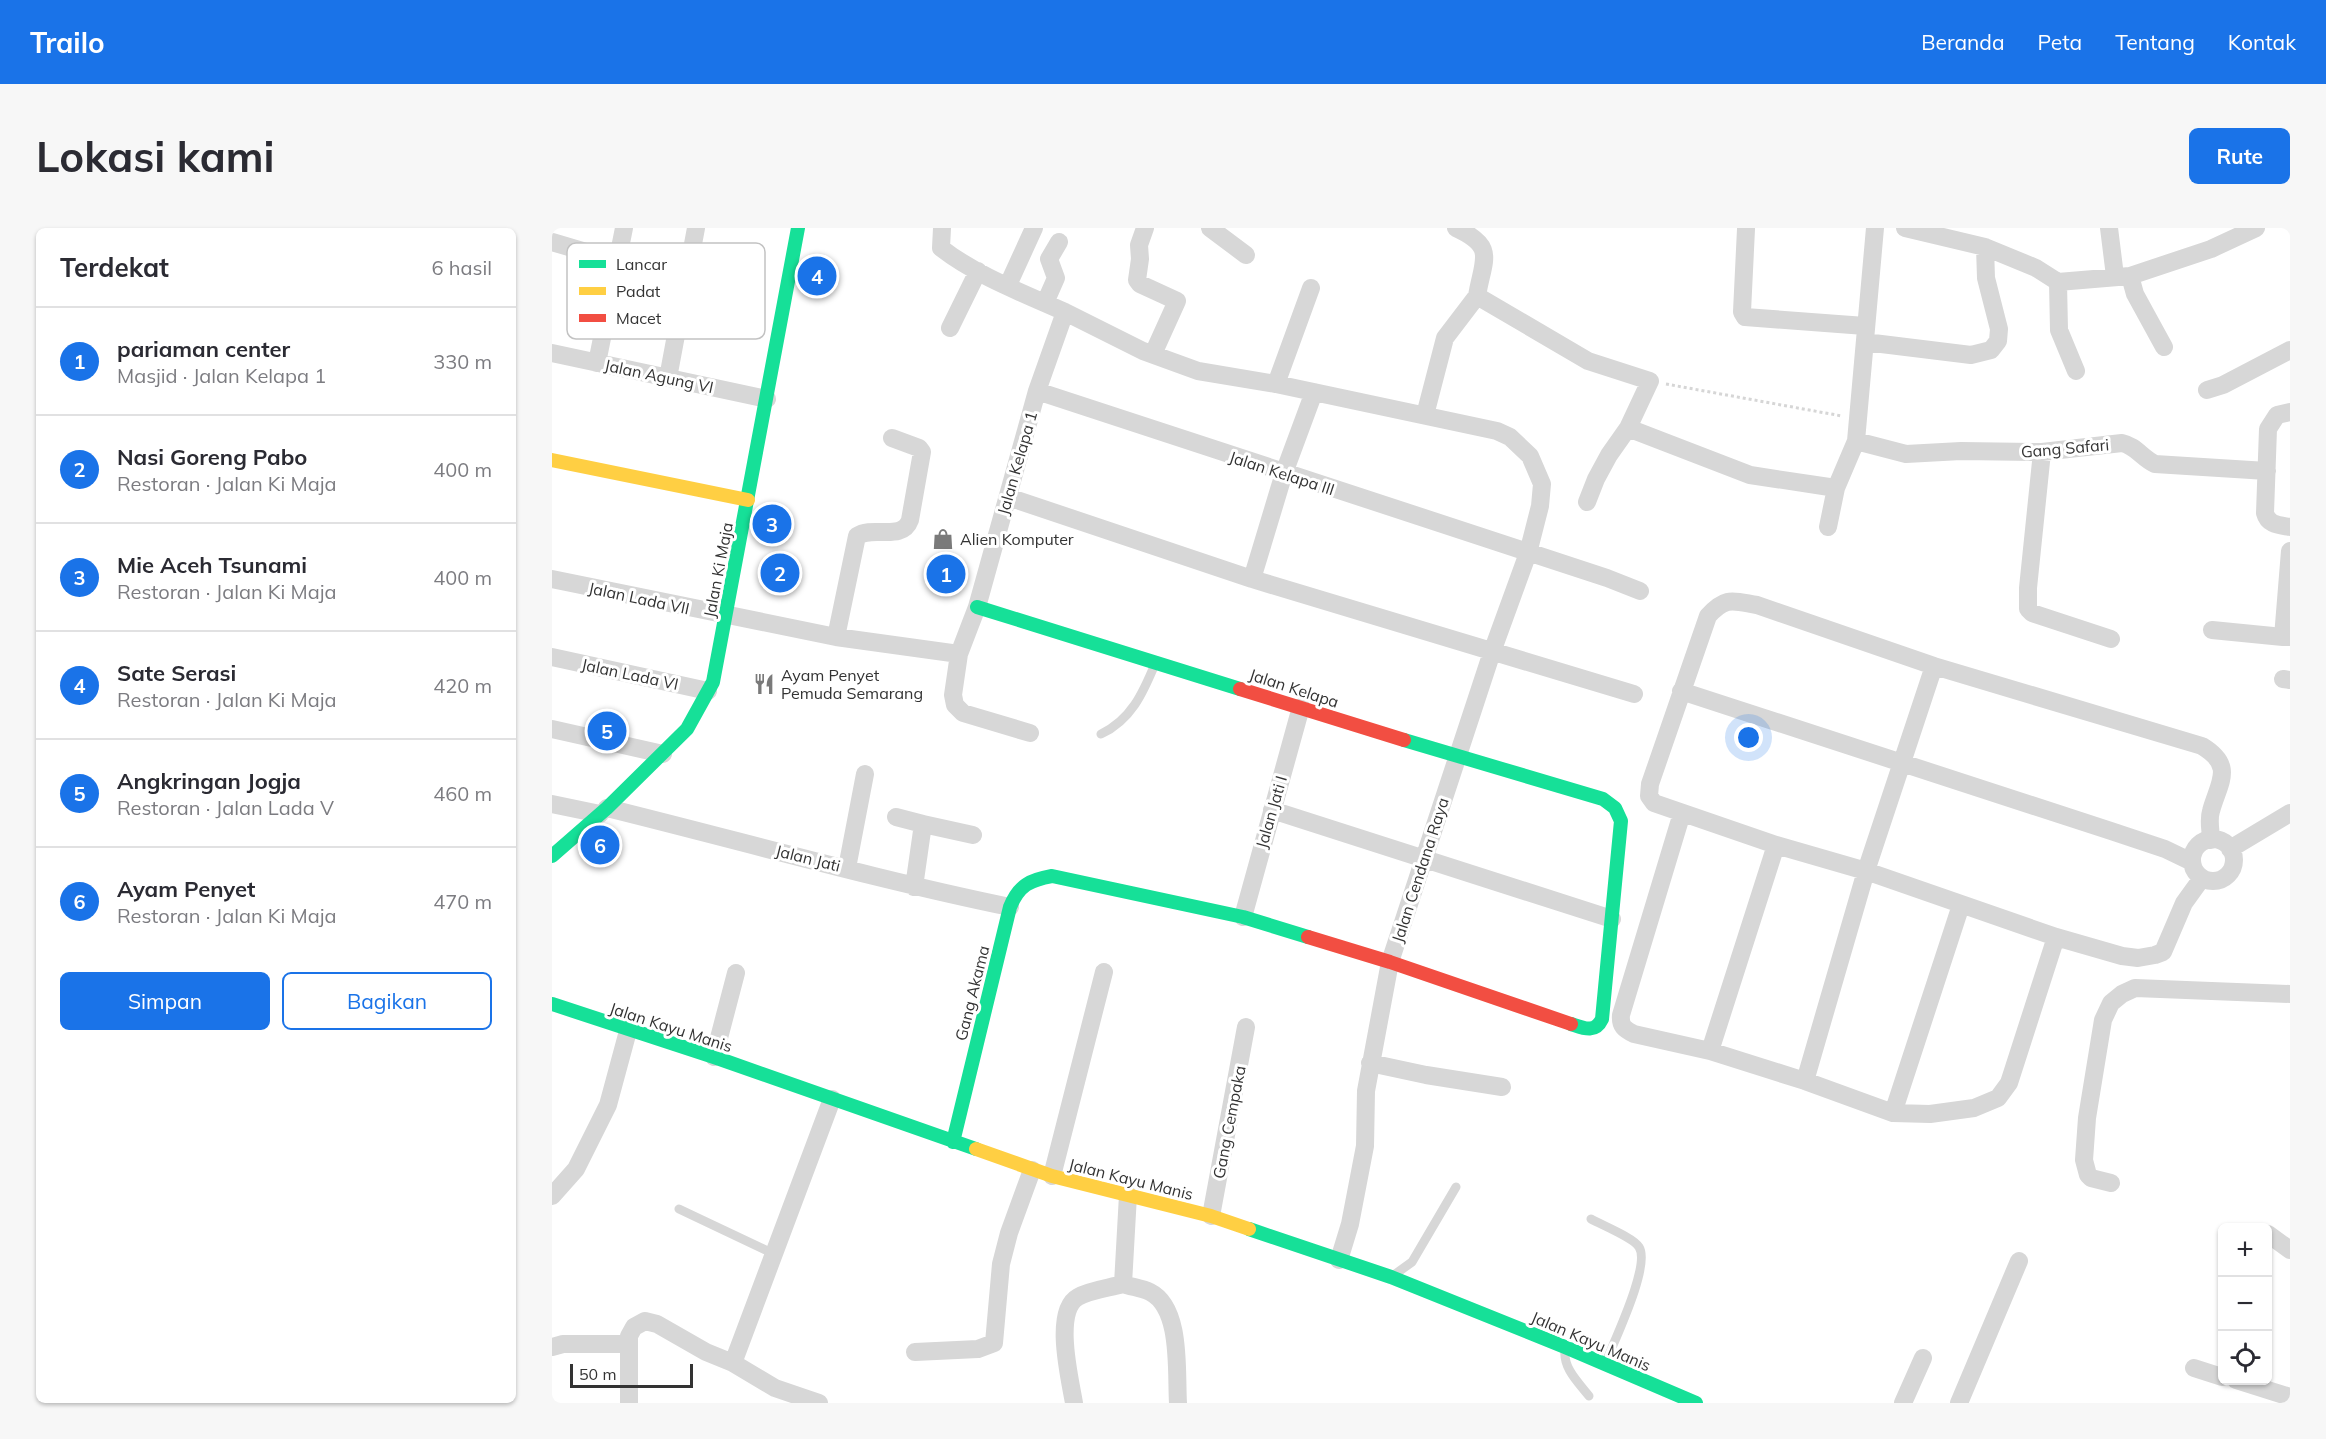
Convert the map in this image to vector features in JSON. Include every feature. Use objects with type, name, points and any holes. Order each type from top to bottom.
[{"type":"street","points":[[620,243],[624,228]]},
{"type":"street","points":[[693,243],[696,228]]},
{"type":"street","name":"Jalan Ki Maja","points":[[552,856],[603,811],[687,729],[713,682],[798,228]]},
{"type":"street","points":[[942,228],[941,248],[978,271],[1152,354],[1197,371],[1276,384],[1425,415],[1445,339],[1477,296],[1485,255],[1483,246],[1472,236],[1455,228]]},
{"type":"street","points":[[1008,285],[1034,228]]},
{"type":"street","points":[[1145,228],[1139,246],[1137,280],[1140,284],[1174,298],[1177,303],[1152,354]]},
{"type":"street","points":[[1210,228],[1245,255]]},
{"type":"street","points":[[1758,228],[1744,228],[1742,312],[1745,318],[1865,334],[1971,355],[1990,350],[1998,341],[1999,330],[1987,285],[1985,247]]},
{"type":"street","points":[[1828,527],[1836,488],[1856,441],[1875,228]]},
{"type":"street","points":[[1905,228],[1985,247],[2036,268],[2058,282],[2122,276],[2211,249],[2256,228]]},
{"type":"street","points":[[2109,228],[2122,276],[2135,294],[2164,347]]},
{"type":"street","points":[[552,242],[567,246]]},
{"type":"street","points":[[1045,303],[1056,278],[1050,259],[1059,242]]},
{"type":"street","points":[[950,328],[978,271]]},
{"type":"street","points":[[2058,282],[2059,330],[2076,371]]},
{"type":"street","points":[[1276,384],[1311,288]]},
{"type":"street","points":[[1477,296],[1588,361],[1650,381],[1628,428],[1609,455],[1587,502]]},
{"type":"street","name":"Jalan Kelapa 1","points":[[1030,733],[963,713],[955,705],[953,695],[959,654],[976,607],[1037,391],[1065,312]]},
{"type":"street","points":[[597,363],[601,339]]},
{"type":"street","points":[[668,378],[675,339]]},
{"type":"street","points":[[2207,390],[2223,385],[2290,350]]},
{"type":"street","name":"Jalan Agung VI","points":[[552,353],[767,399]]},
{"type":"street","name":"Jalan Kelapa III","points":[[1037,391],[1607,578],[1640,591]]},
{"type":"street","points":[[1252,579],[1284,473],[1314,392]]},
{"type":"street","points":[[2290,412],[2277,415],[2268,429],[2265,513],[2267,520],[2271,523],[2290,527]]},
{"type":"street","name":"Jalan Cendana Raya","points":[[1339,1260],[1350,1224],[1365,1146],[1366,1091],[1389,962],[1492,652],[1528,553],[1542,491],[1542,484],[1530,456],[1510,437],[1425,415]]},
{"type":"street","points":[[1628,428],[1750,475],[1836,488]]},
{"type":"street","points":[[837,636],[857,536],[868,532],[901,531],[907,528],[910,520],[922,452],[919,448],[892,438]]},
{"type":"street","name":"Gang Safari","points":[[1856,441],[1906,454],[1961,451],[2042,452],[2122,442],[2130,445],[2146,460],[2155,464],[2267,471]]},
{"type":"street","points":[[2042,452],[2028,588],[2028,609],[2032,613],[2111,639]]},
{"type":"street","points":[[552,460],[748,500]]},
{"type":"street","points":[[1008,496],[1252,579],[1634,694]]},
{"type":"street","points":[[2212,630],[2287,637],[2290,551]]},
{"type":"street","name":"Jalan Lada VII","points":[[552,579],[727,616]]},
{"type":"street","points":[[1681,692],[2165,849],[2197,870],[2216,881],[2226,876],[2233,863],[2230,849],[2222,842],[2211,840],[2196,848],[2197,870],[2163,952],[2138,958],[2122,956],[1960,905],[1866,871],[1776,845],[1654,803],[1649,792],[1681,692],[1708,616],[1719,603],[1730,600],[1758,605],[1934,666],[2202,746],[2217,755],[2222,766],[2221,782],[2210,814],[2211,840]]},
{"type":"street","name":"Jalan Kelapa","points":[[976,607],[1156,661],[1458,757],[1603,799],[1614,806],[1622,821],[1612,919]]},
{"type":"street","points":[[727,616],[837,636],[959,654]]},
{"type":"street","name":"Jalan Lada VI","points":[[552,657],[708,692]]},
{"type":"street","points":[[1805,1081],[1866,871],[1934,666]]},
{"type":"street","name":"Jalan Jati I","points":[[1243,917],[1301,707]]},
{"type":"street","points":[[552,729],[663,753]]},
{"type":"street","points":[[847,868],[865,774]]},
{"type":"street","name":"Jalan Jati","points":[[552,804],[603,811],[847,868],[914,887],[1010,907]]},
{"type":"street","points":[[1243,917],[1389,962],[1588,1030],[1594,1030],[1602,1019],[1612,919],[1422,860],[1272,810]]},
{"type":"street","points":[[1682,813],[1624,1004],[1621,1022],[1624,1029],[1634,1034],[1710,1051],[1805,1081],[1893,1113],[1930,1114],[1974,1108],[1998,1098],[2009,1083],[2056,936]]},
{"type":"street","points":[[2230,849],[2290,813]]},
{"type":"street","points":[[896,817],[973,835]]},
{"type":"street","points":[[914,887],[923,824]]},
{"type":"street","points":[[1710,1051],[1776,845]]},
{"type":"street","name":"Gang Akama","points":[[953,1142],[1010,907],[1014,894],[1021,885],[1032,879],[1052,876],[1243,917]]},
{"type":"street","points":[[1893,1113],[1960,905]]},
{"type":"street","points":[[1052,1176],[1104,972]]},
{"type":"street","points":[[714,1057],[736,973]]},
{"type":"street","points":[[2112,1183],[2091,1178],[2084,1160],[2087,1118],[2103,1020],[2111,1004],[2122,994],[2135,988],[2290,994]]},
{"type":"street","name":"Jalan Kayu Manis","points":[[552,1005],[714,1057],[1032,1170],[1211,1216],[1391,1277],[1696,1403]]},
{"type":"street","name":"Gang Cempaka","points":[[1211,1216],[1246,1027]]},
{"type":"street","points":[[552,1196],[576,1169],[608,1105],[628,1031]]},
{"type":"street","points":[[1370,1063],[1502,1087]]},
{"type":"street","points":[[734,1363],[832,1099]]},
{"type":"street","points":[[915,1352],[978,1349],[994,1343],[1001,1264],[1009,1233],[1032,1170]]},
{"type":"street","points":[[1123,1284],[1128,1195]]},
{"type":"street","points":[[2272,1235],[2290,1250]]},
{"type":"street","points":[[1959,1403],[2019,1261]]},
{"type":"street","points":[[1074,1403],[1066,1352],[1065,1320],[1068,1305],[1079,1296],[1123,1284],[1150,1292],[1163,1302],[1173,1324],[1178,1403]]},
{"type":"street","points":[[629,1403],[629,1336],[634,1327],[645,1321],[657,1324],[706,1352],[734,1363],[790,1399],[819,1403]]},
{"type":"street","points":[[552,1347],[557,1344],[579,1343],[628,1344]]},
{"type":"street","points":[[1904,1403],[1923,1358]]},
{"type":"street","points":[[2194,1368],[2218,1375]]},
{"type":"street","points":[[2252,1385],[2290,1397]]},
{"type":"lane","points":[[1101,734],[1119,724],[1130,712],[1142,694],[1156,661]]},
{"type":"lane","points":[[1391,1277],[1412,1262],[1456,1187]]},
{"type":"lane","points":[[679,1209],[774,1254]]},
{"type":"lane","points":[[1591,1219],[1638,1245],[1643,1254],[1636,1285],[1605,1364]]},
{"type":"lane","points":[[1565,1347],[1564,1359],[1571,1373],[1589,1396]]},
{"type":"path","points":[[1650,381],[1859,419]]},
{"type":"traffic: fast","points":[[552,856],[607,808],[687,729],[713,682],[798,228]]},
{"type":"traffic: fast","points":[[977,607],[1240,689]]},
{"type":"traffic: fast","points":[[1404,740],[1603,799],[1615,808],[1621,821],[1602,1019],[1596,1027],[1592,1028],[1571,1024]]},
{"type":"traffic: fast","points":[[953,1142],[1010,907],[1017,893],[1026,885],[1037,879],[1052,876],[1243,917],[1308,937]]},
{"type":"traffic: fast","points":[[552,1004],[714,1057],[976,1149]]},
{"type":"traffic: fast","points":[[1249,1229],[1391,1277],[1696,1403]]},
{"type":"traffic: slow","points":[[552,460],[748,500]]},
{"type":"traffic: slow","points":[[976,1149],[1052,1176],[1211,1216],[1249,1229]]},
{"type":"traffic: jam","points":[[1240,689],[1404,740]]},
{"type":"traffic: jam","points":[[1308,937],[1390,962],[1571,1024]]},
{"type":"place","name":"Sate Serasi","points":[[817,276]]},
{"type":"place","name":"Mie Aceh Tsunami","points":[[772,524]]},
{"type":"place","name":"Alien Komputer","points":[[943,539]]},
{"type":"place","name":"Nasi Goreng Pabo","points":[[780,573]]},
{"type":"place","name":"pariaman center","points":[[946,574]]},
{"type":"place","name":"Ayam Penyet Pemuda Semarang","points":[[764,684]]},
{"type":"place","name":"Angkringan Jogja","points":[[607,731]]},
{"type":"place","name":"Ayam Penyet","points":[[600,845]]}]
